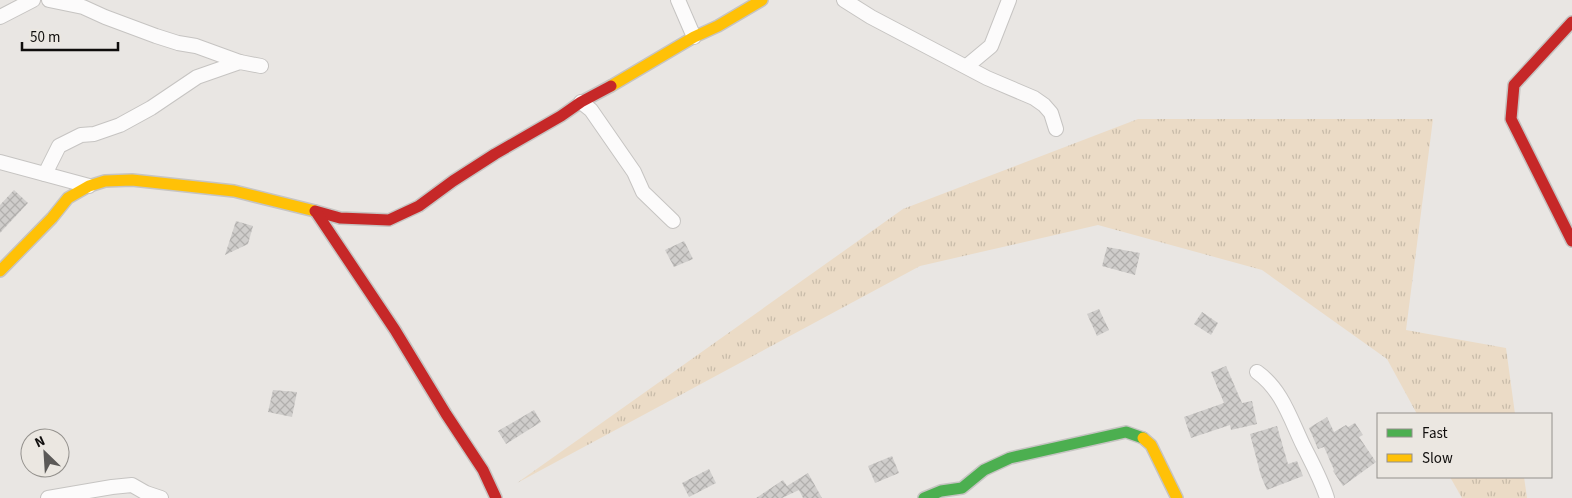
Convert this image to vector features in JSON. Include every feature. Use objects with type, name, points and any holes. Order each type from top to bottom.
[{"type":"street","points":[[0,18],[33,0]]},
{"type":"street","points":[[49,0],[83,6],[156,36],[196,46],[240,62],[261,66]]},
{"type":"street","points":[[678,0],[694,37]]},
{"type":"street","points":[[0,271],[52,218],[68,198],[89,186],[105,181],[132,180],[234,191],[340,218],[389,220],[419,206],[453,180],[562,116],[581,102],[762,0]]},
{"type":"street","points":[[844,0],[871,17],[987,78],[1024,93],[1039,102],[1051,113],[1056,129]]},
{"type":"street","points":[[967,66],[991,46],[1008,0]]},
{"type":"street","points":[[1572,22],[1514,85],[1511,119],[1572,241]]},
{"type":"street","points":[[44,174],[59,146],[81,135],[94,134],[120,125],[151,108],[197,77],[240,62]]},
{"type":"street","points":[[581,102],[591,110],[634,172],[643,192],[672,221]]},
{"type":"street","points":[[1,165],[89,186]]},
{"type":"street","points":[[316,212],[395,330],[446,414],[483,470],[496,498]]},
{"type":"street","points":[[1256,372],[1267,379],[1287,408],[1319,476],[1327,498]]},
{"type":"street","points":[[924,498],[941,491],[962,493],[984,470],[1010,458],[1126,432],[1145,438],[1151,445],[1177,498]]},
{"type":"street","points":[[48,498],[112,486],[132,485],[146,493],[161,498]]},
{"type":"green space","points":[[1138,119],[1433,119],[1406,330],[1506,348],[1515,413],[1416,413],[1387,359],[1262,270],[1098,225],[920,266],[517,483],[903,209]]},
{"type":"green space","points":[[1451,478],[1524,478],[1527,498],[1462,498]]},
{"type":"building","points":[[14,190],[28,203],[0,233],[0,205]]},
{"type":"building","points":[[236,221],[253,226],[248,244],[225,255]]},
{"type":"building","points":[[684,241],[693,259],[674,267],[665,250]]},
{"type":"building","points":[[1107,247],[1140,253],[1135,275],[1102,266]]},
{"type":"building","points":[[1099,309],[1109,330],[1097,336],[1087,314]]},
{"type":"building","points":[[1202,312],[1218,323],[1211,335],[1194,324]]},
{"type":"building","points":[[1226,366],[1242,403],[1252,401],[1257,424],[1231,430],[1230,425],[1191,438],[1184,417],[1224,403],[1211,372]]},
{"type":"building","points":[[273,390],[297,392],[292,417],[268,412]]},
{"type":"building","points":[[534,410],[541,422],[506,444],[498,431]]},
{"type":"building","points":[[1327,417],[1334,432],[1346,425],[1348,427],[1355,423],[1363,435],[1359,437],[1376,462],[1343,486],[1333,471],[1324,447],[1318,449],[1309,428]]},
{"type":"building","points":[[1277,426],[1288,464],[1297,461],[1303,476],[1267,490],[1261,476],[1250,434]]},
{"type":"building","points":[[892,456],[899,473],[875,483],[868,466]]},
{"type":"building","points":[[709,469],[716,483],[689,497],[682,483]]},
{"type":"building","points":[[808,473],[822,498],[803,498],[799,490],[782,498],[756,498],[783,480],[787,486]]},
{"type":"traffic: fast","points":[[924,498],[941,491],[962,488],[984,470],[1010,458],[1126,432],[1143,438]]},
{"type":"traffic: slow","points":[[611,86],[694,37],[718,26],[762,0]]},
{"type":"traffic: slow","points":[[0,271],[52,218],[68,198],[89,186],[105,181],[132,180],[234,191],[315,211]]},
{"type":"traffic: slow","points":[[1143,438],[1151,445],[1177,498]]},
{"type":"traffic: jam","points":[[1572,22],[1514,85],[1511,119],[1572,241]]},
{"type":"traffic: jam","points":[[315,211],[340,218],[389,220],[419,206],[495,154],[611,86]]},
{"type":"traffic: jam","points":[[316,212],[395,330],[446,414],[483,470],[496,498]]}]
